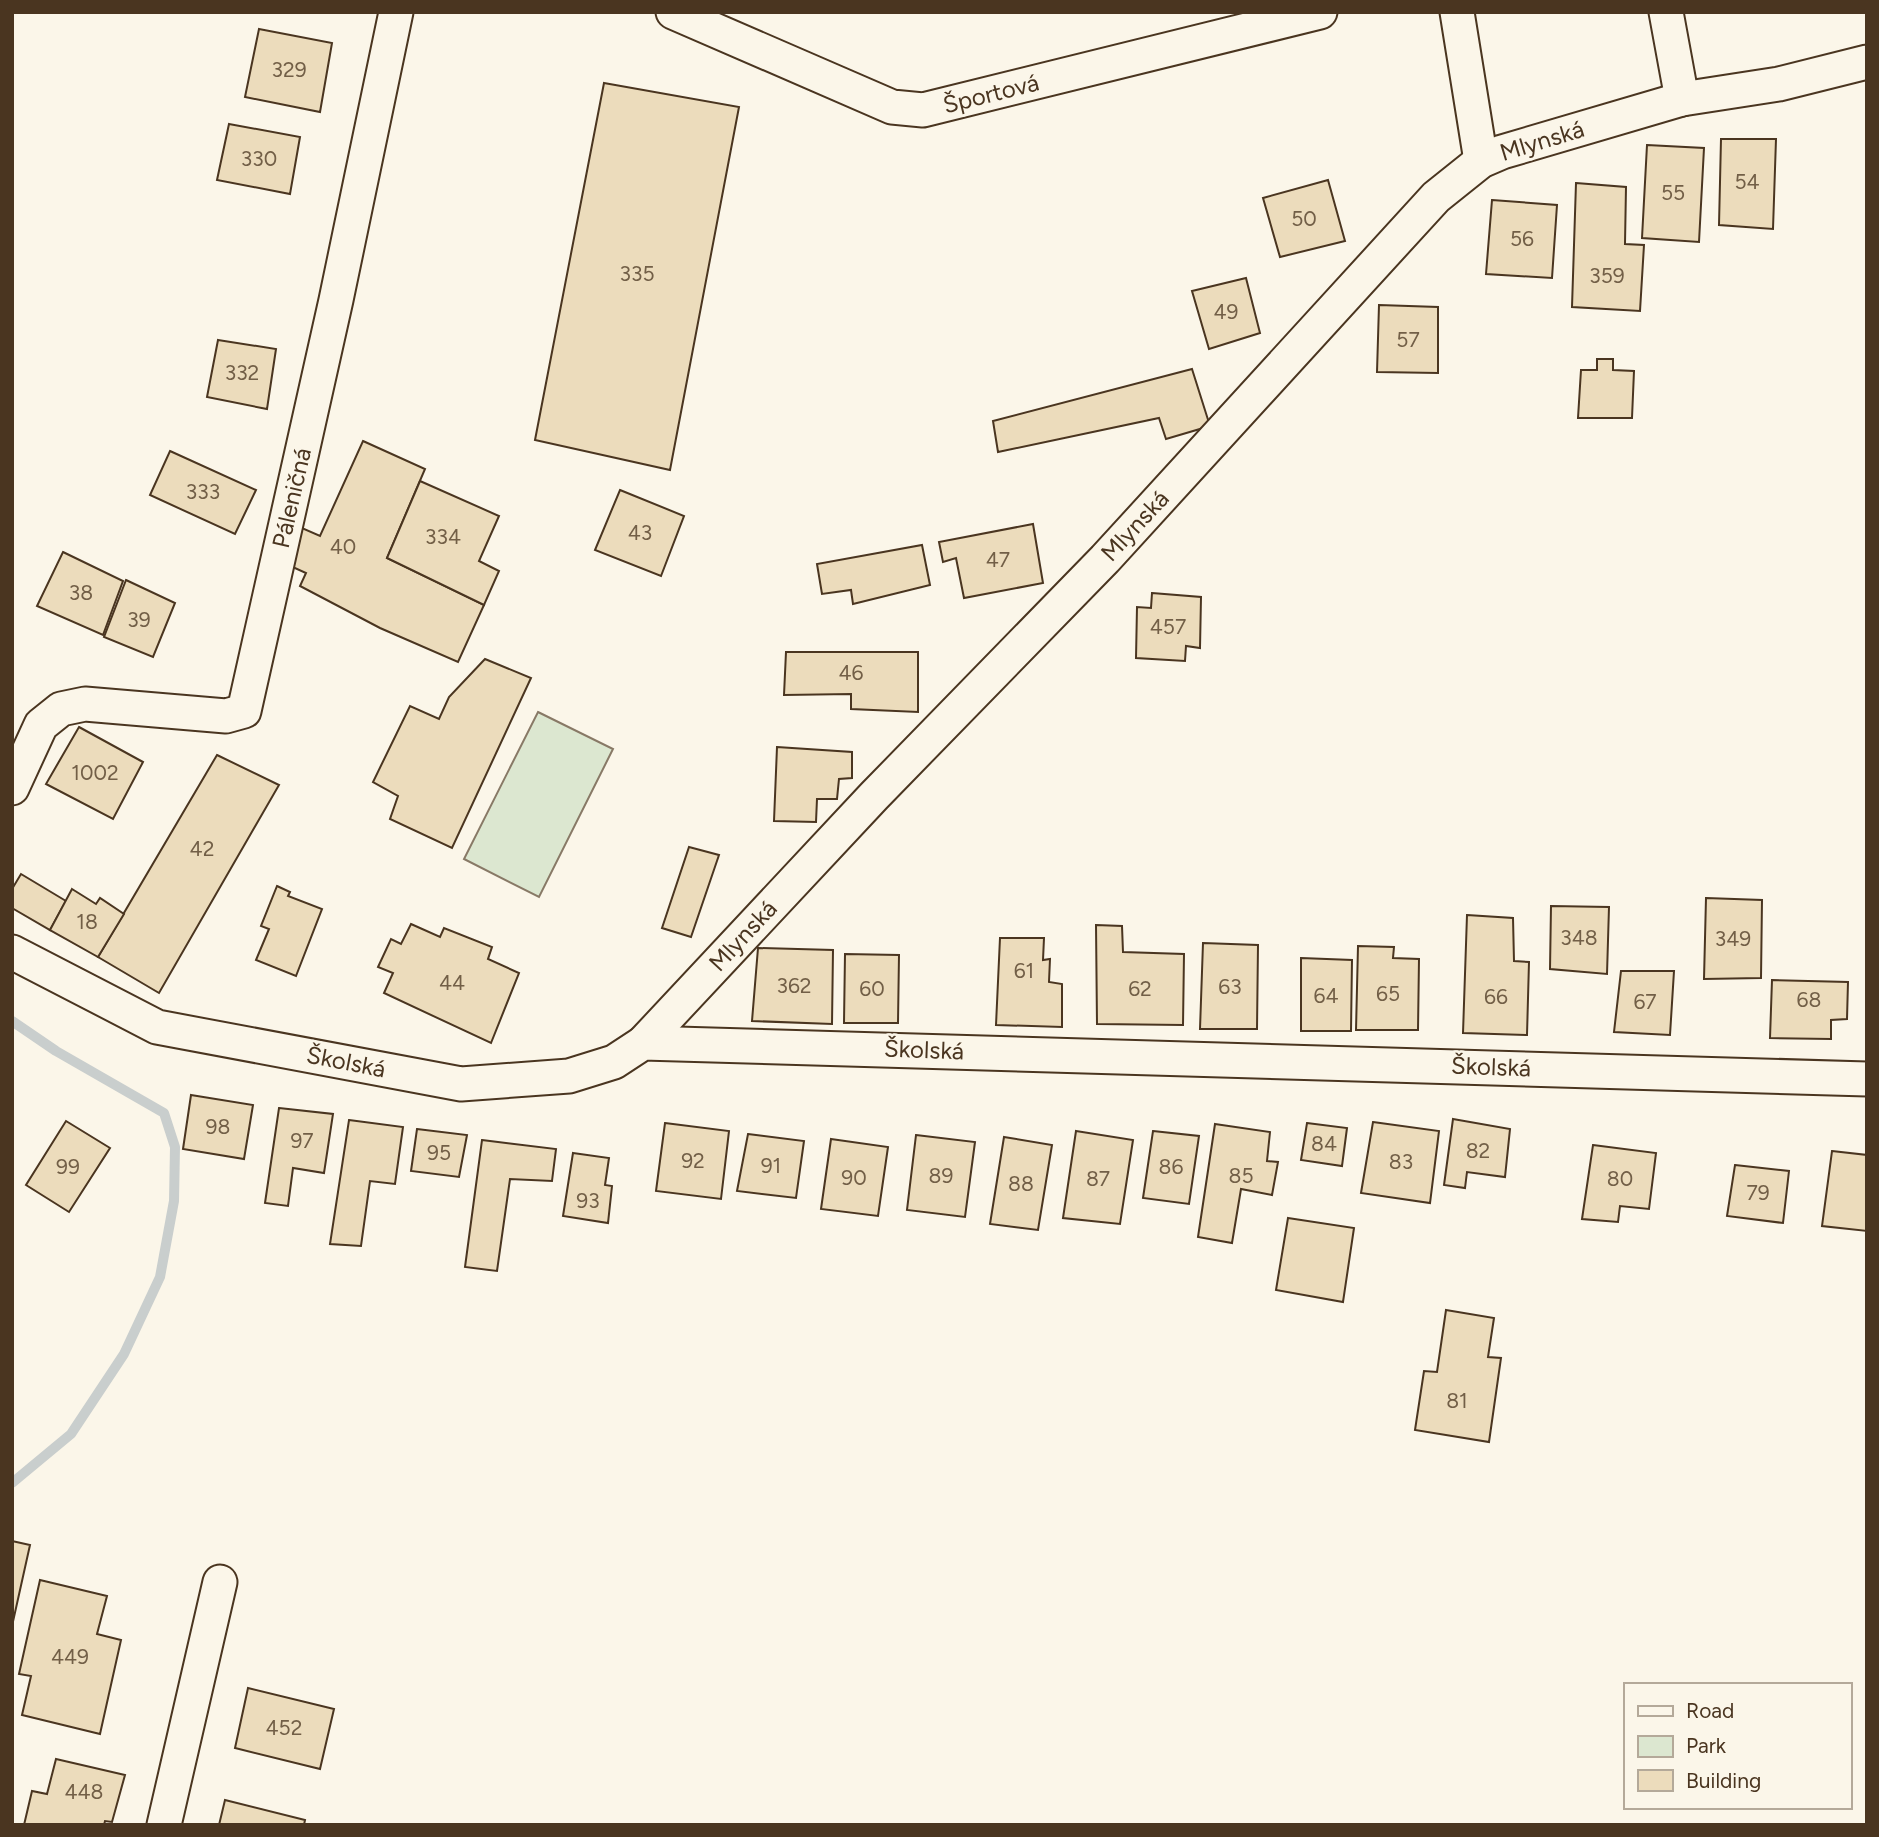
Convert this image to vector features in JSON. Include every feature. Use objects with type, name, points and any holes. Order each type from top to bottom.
[{"type":"street","name":"Páleničná","points":[[12,788],[41,725],[61,709],[85,704],[226,716],[244,710],[336,300],[396,12]]},
{"type":"street","name":"Športová","points":[[673,12],[892,107],[923,110],[1299,15]]},
{"type":"street","points":[[1457,12],[1481,161]]},
{"type":"street","points":[[1666,12],[1682,99]]},
{"type":"street","name":"Mlynská","points":[[643,1043],[874,796],[1105,559],[1436,197],[1481,161],[1502,152],[1682,99],[1779,84],[1867,62]]},
{"type":"street","name":"Školská","points":[[12,952],[157,1027],[461,1084],[569,1076],[614,1062],[643,1043],[1867,1079]]},
{"type":"street","points":[[164,1825],[220,1582]]},
{"type":"green space","points":[[538,712],[613,749],[539,897],[464,859]]},
{"type":"building","points":[[259,29],[332,43],[320,112],[245,97]]},
{"type":"building","points":[[604,83],[739,107],[670,470],[535,440]]},
{"type":"building","points":[[229,124],[300,137],[290,194],[217,180]]},
{"type":"building","points":[[1721,139],[1776,139],[1773,229],[1719,225]]},
{"type":"building","points":[[1647,145],[1704,148],[1699,242],[1642,238]]},
{"type":"building","points":[[1328,180],[1345,241],[1280,257],[1263,198]]},
{"type":"building","points":[[1576,183],[1626,187],[1625,244],[1644,245],[1640,311],[1572,307]]},
{"type":"building","points":[[1492,200],[1557,205],[1552,278],[1486,274]]},
{"type":"building","points":[[1246,278],[1260,333],[1209,349],[1192,291]]},
{"type":"building","points":[[1379,305],[1438,307],[1438,373],[1377,372]]},
{"type":"building","points":[[218,340],[276,349],[267,409],[207,397]]},
{"type":"building","points":[[1597,359],[1613,359],[1613,370],[1634,371],[1632,418],[1578,418],[1581,370],[1597,370]]},
{"type":"building","points":[[1192,369],[1210,426],[1166,439],[1159,418],[998,452],[993,421]]},
{"type":"building","points":[[363,441],[425,469],[387,558],[484,605],[458,662],[380,628],[300,586],[306,573],[286,564],[302,528],[320,536]]},
{"type":"building","points":[[170,451],[256,490],[235,534],[150,495]]},
{"type":"building","points":[[420,481],[499,516],[479,561],[499,571],[484,605],[387,558]]},
{"type":"building","points":[[620,490],[684,516],[661,576],[595,550]]},
{"type":"building","points":[[1033,524],[1043,583],[964,598],[956,558],[943,562],[939,542]]},
{"type":"building","points":[[922,545],[930,585],[853,604],[851,590],[822,594],[817,564]]},
{"type":"building","points":[[63,552],[123,581],[103,635],[37,606]]},
{"type":"building","points":[[126,580],[175,603],[153,657],[104,637]]},
{"type":"building","points":[[1152,593],[1201,597],[1200,648],[1186,646],[1185,661],[1136,658],[1137,607],[1151,608]]},
{"type":"building","points":[[786,652],[918,652],[918,712],[851,709],[851,694],[784,695]]},
{"type":"building","points":[[485,659],[531,678],[452,848],[390,819],[398,796],[373,782],[410,706],[439,719],[449,697]]},
{"type":"building","points":[[79,727],[143,762],[113,819],[46,784]]},
{"type":"building","points":[[777,747],[852,752],[852,778],[839,779],[837,799],[817,799],[816,822],[774,821]]},
{"type":"building","points":[[217,755],[279,785],[159,993],[98,957]]},
{"type":"building","points":[[689,847],[719,855],[691,937],[662,928]]},
{"type":"building","points":[[21,874],[66,901],[50,930],[12,908],[12,889]]},
{"type":"building","points":[[277,886],[290,892],[288,896],[322,909],[296,976],[256,960],[269,929],[261,926]]},
{"type":"building","points":[[72,889],[96,904],[100,898],[124,914],[98,957],[50,930]]},
{"type":"building","points":[[1706,898],[1762,900],[1761,978],[1704,979]]},
{"type":"building","points":[[1551,906],[1609,907],[1607,974],[1550,969]]},
{"type":"building","points":[[1467,915],[1513,918],[1514,961],[1529,962],[1527,1035],[1463,1033]]},
{"type":"building","points":[[411,924],[440,937],[444,928],[492,947],[488,959],[519,973],[491,1043],[384,993],[393,973],[378,967],[391,939],[401,944]]},
{"type":"building","points":[[1096,925],[1122,926],[1123,952],[1184,954],[1183,1025],[1097,1024]]},
{"type":"building","points":[[1000,938],[1044,938],[1043,960],[1050,959],[1049,982],[1062,984],[1062,1027],[996,1025]]},
{"type":"building","points":[[1203,943],[1258,945],[1257,1029],[1200,1029]]},
{"type":"building","points":[[1358,946],[1394,947],[1393,958],[1419,959],[1418,1030],[1356,1030]]},
{"type":"building","points":[[758,948],[833,950],[832,1024],[752,1021]]},
{"type":"building","points":[[845,954],[899,955],[898,1023],[844,1023]]},
{"type":"building","points":[[1301,958],[1352,960],[1351,1031],[1301,1031]]},
{"type":"building","points":[[1621,971],[1674,971],[1670,1035],[1614,1032]]},
{"type":"building","points":[[1772,980],[1848,982],[1847,1019],[1831,1020],[1831,1039],[1770,1038]]},
{"type":"building","points":[[191,1095],[253,1105],[244,1159],[183,1149]]},
{"type":"building","points":[[279,1108],[333,1114],[324,1173],[293,1168],[288,1206],[265,1203]]},
{"type":"building","points":[[1453,1119],[1510,1129],[1505,1177],[1467,1172],[1465,1188],[1444,1185]]},
{"type":"building","points":[[349,1120],[403,1127],[395,1184],[370,1181],[361,1246],[330,1244]]},
{"type":"building","points":[[66,1121],[110,1148],[69,1212],[26,1185]]},
{"type":"building","points":[[1373,1122],[1439,1131],[1430,1203],[1361,1193]]},
{"type":"building","points":[[665,1123],[729,1131],[721,1199],[656,1191]]},
{"type":"building","points":[[1307,1123],[1347,1128],[1342,1166],[1301,1160]]},
{"type":"building","points":[[1215,1124],[1270,1132],[1267,1161],[1278,1162],[1272,1195],[1241,1189],[1232,1243],[1198,1237]]},
{"type":"building","points":[[417,1129],[467,1135],[459,1177],[411,1171]]},
{"type":"building","points":[[1076,1131],[1133,1140],[1120,1224],[1063,1218]]},
{"type":"building","points":[[1153,1131],[1199,1136],[1189,1204],[1143,1198]]},
{"type":"building","points":[[748,1134],[804,1141],[796,1198],[737,1191]]},
{"type":"building","points":[[916,1135],[975,1142],[965,1217],[907,1210]]},
{"type":"building","points":[[1004,1137],[1052,1145],[1038,1230],[990,1224]]},
{"type":"building","points":[[831,1139],[888,1147],[878,1216],[821,1209]]},
{"type":"building","points":[[482,1140],[556,1149],[552,1181],[510,1179],[497,1271],[465,1267]]},
{"type":"building","points":[[1593,1145],[1656,1153],[1649,1209],[1620,1206],[1618,1222],[1582,1219]]},
{"type":"building","points":[[1832,1151],[1867,1155],[1867,1231],[1822,1226]]},
{"type":"building","points":[[573,1153],[609,1158],[605,1185],[612,1186],[608,1223],[563,1216]]},
{"type":"building","points":[[1735,1165],[1789,1171],[1783,1223],[1727,1216]]},
{"type":"building","points":[[1288,1218],[1354,1228],[1343,1302],[1276,1290]]},
{"type":"building","points":[[1446,1310],[1494,1318],[1488,1357],[1501,1358],[1489,1442],[1415,1430],[1424,1371],[1437,1372]]},
{"type":"building","points":[[12,1541],[30,1545],[12,1626]]},
{"type":"building","points":[[40,1580],[107,1596],[97,1634],[121,1640],[100,1734],[22,1715],[31,1676],[19,1674]]},
{"type":"building","points":[[248,1688],[334,1709],[320,1769],[235,1748]]},
{"type":"building","points":[[56,1759],[125,1775],[112,1822],[105,1821],[104,1825],[24,1825],[32,1791],[47,1794]]},
{"type":"building","points":[[225,1800],[305,1820],[304,1825],[219,1825]]},
{"type":"waterway","points":[[12,1021],[56,1051],[164,1113],[175,1147],[174,1201],[160,1277],[124,1354],[71,1434],[12,1483]]}]
